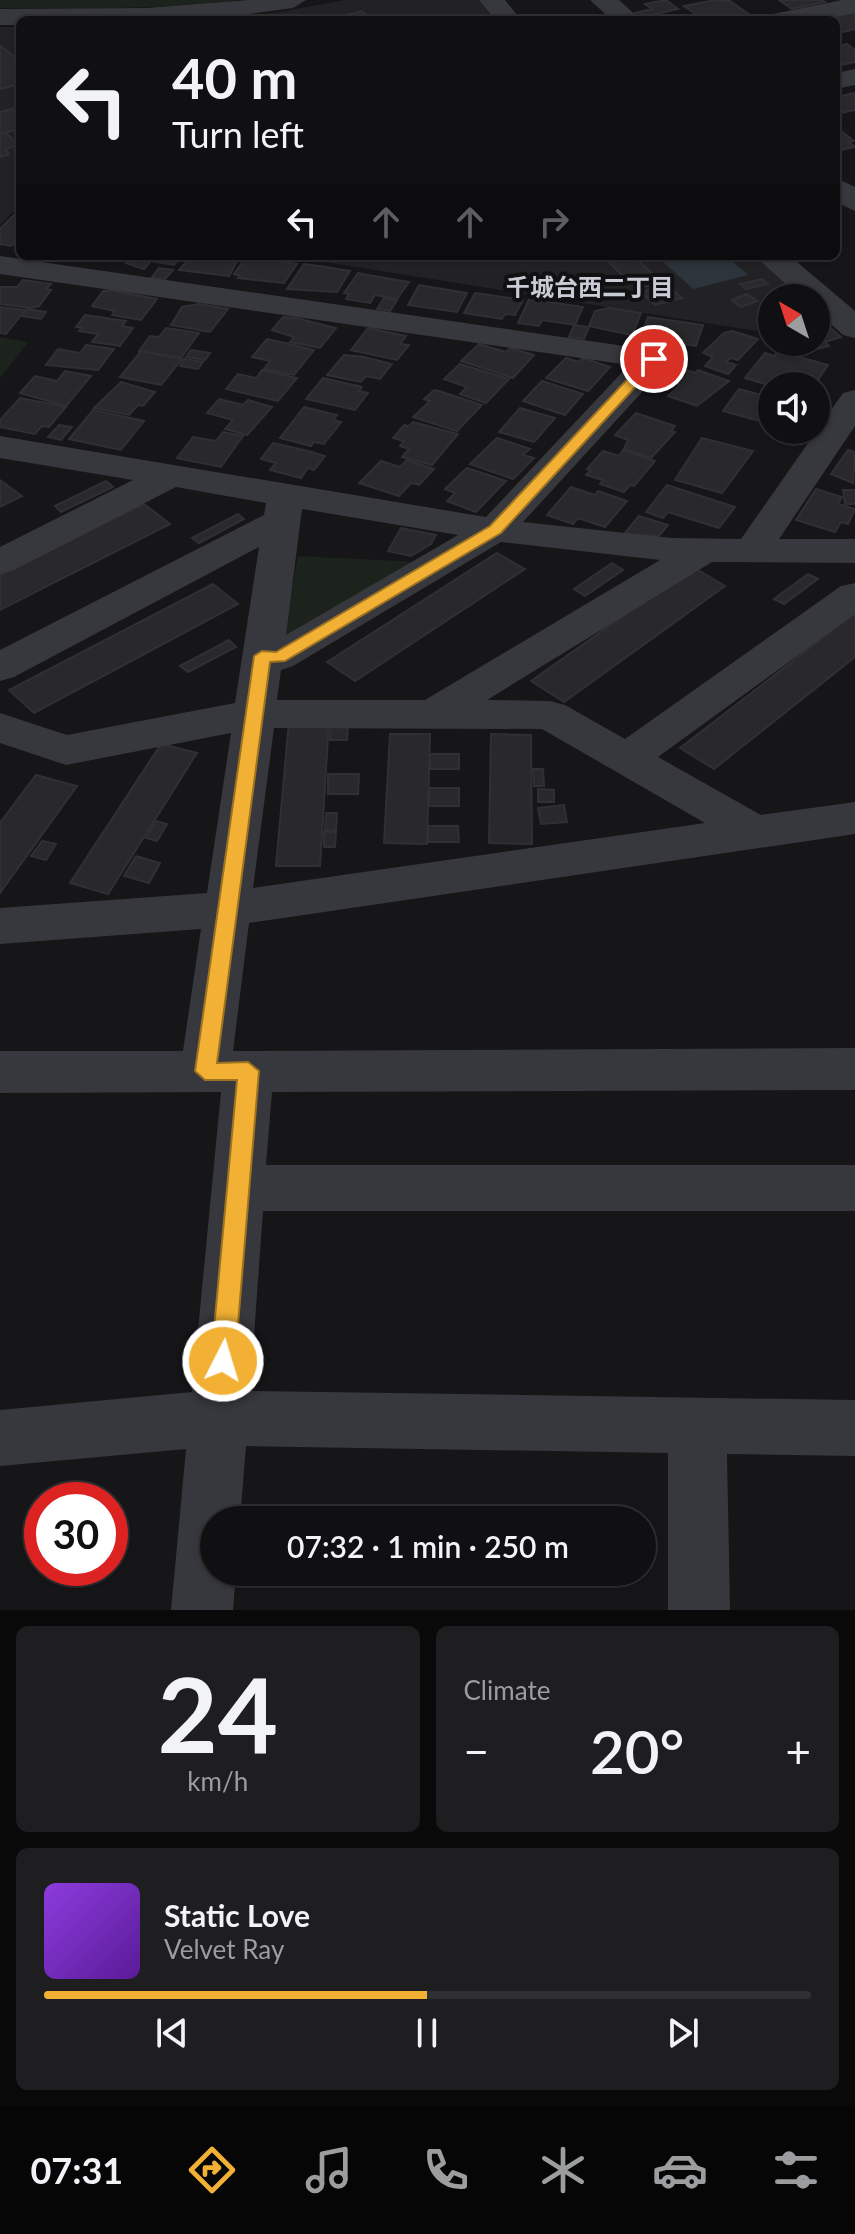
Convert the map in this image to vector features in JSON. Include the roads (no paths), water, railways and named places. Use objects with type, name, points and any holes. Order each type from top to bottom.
[{"type":"street","points":[[169,16],[213,13],[293,0]]},
{"type":"street","points":[[492,0],[505,16]]},
{"type":"street","points":[[603,0],[623,16]]},
{"type":"street","points":[[770,16],[855,5]]},
{"type":"street","points":[[776,260],[855,328]]},
{"type":"street","points":[[0,265],[654,359],[495,530],[279,657],[262,656]]},
{"type":"street","points":[[752,550],[855,400]]},
{"type":"street","points":[[0,447],[170,476],[283,508],[672,550],[855,551]]},
{"type":"street","points":[[0,472],[37,454]]},
{"type":"street","points":[[0,562],[170,476]]},
{"type":"street","points":[[202,1610],[238,1188],[227,1071],[227,909],[283,508]]},
{"type":"street","points":[[0,667],[283,508]]},
{"type":"street","points":[[432,715],[705,550]]},
{"type":"street","points":[[626,759],[855,595]]},
{"type":"street","points":[[0,728],[66,750],[254,714],[550,715],[755,832]]},
{"type":"street","points":[[0,926],[227,909],[834,821],[855,790]]},
{"type":"street","points":[[0,1072],[855,1069]]},
{"type":"street","points":[[238,1188],[855,1188]]},
{"type":"street","points":[[0,1438],[218,1418],[855,1428]]},
{"type":"street","points":[[697,1426],[699,1610]]},
{"type":"district","name":"千城台西二丁目","points":[[590,286]]}]
